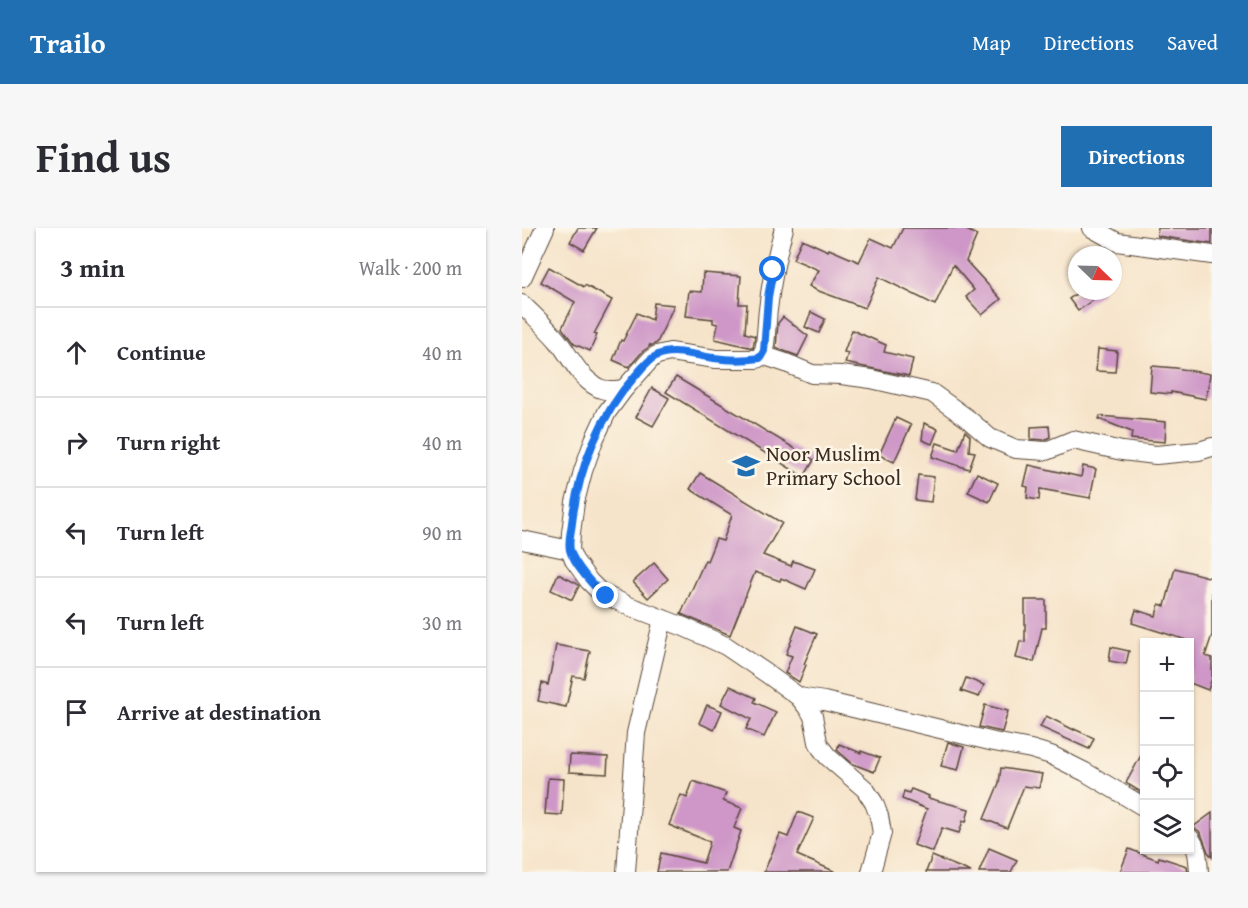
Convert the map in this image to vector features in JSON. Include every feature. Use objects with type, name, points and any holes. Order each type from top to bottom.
[{"type":"street","points":[[522,278],[545,228]]},
{"type":"street","points":[[784,228],[768,297],[762,355],[757,359],[723,359],[677,352],[664,353],[651,359],[607,412],[594,440],[575,502],[570,550],[574,560],[589,581],[601,593],[726,646],[799,697],[813,716],[821,748],[828,757],[865,789],[874,803],[882,833],[871,872]]},
{"type":"street","points":[[1092,228],[1117,242],[1212,255]]},
{"type":"street","points":[[522,304],[556,339],[576,367],[595,386],[607,391],[624,389]]},
{"type":"street","points":[[762,355],[812,374],[871,379],[932,393],[990,438],[1016,449],[1046,451],[1073,440],[1122,451],[1156,455],[1212,447]]},
{"type":"street","points":[[522,540],[570,550]]},
{"type":"street","points":[[626,872],[636,733],[663,619]]},
{"type":"street","points":[[799,697],[994,742],[1031,748],[1051,755],[1084,772],[1140,805]]},
{"type":"street","points":[[1194,846],[1199,872]]},
{"type":"building","points":[[578,228],[597,228],[584,250],[570,242]]},
{"type":"building","points":[[903,228],[962,228],[977,235],[966,261],[1001,299],[982,315],[966,297],[974,290],[953,265],[935,305],[879,277],[865,308],[809,286],[819,270],[793,259],[802,239],[859,262],[871,238],[893,248]]},
{"type":"building","points":[[1158,228],[1212,228],[1212,244],[1157,236]]},
{"type":"building","points":[[549,267],[612,300],[594,334],[597,335],[590,351],[574,344],[562,328],[575,302],[541,282]]},
{"type":"building","points":[[703,273],[741,276],[739,304],[747,304],[745,333],[755,336],[753,348],[715,339],[718,324],[713,323],[713,319],[686,316],[689,291],[702,292]]},
{"type":"building","points":[[1070,300],[1092,300],[1078,311]]},
{"type":"building","points":[[654,303],[674,305],[657,343],[650,346],[650,344],[629,367],[613,360],[621,340],[623,341],[637,313],[652,320]]},
{"type":"building","points":[[811,312],[825,319],[819,333],[805,327]]},
{"type":"building","points":[[783,317],[808,336],[798,356],[776,348],[778,323]]},
{"type":"building","points":[[852,330],[886,345],[884,352],[913,359],[909,376],[845,363],[848,353],[844,352]]},
{"type":"building","points":[[1098,349],[1117,351],[1115,372],[1096,371]]},
{"type":"building","points":[[1152,366],[1210,374],[1206,399],[1171,392],[1171,394],[1150,392]]},
{"type":"building","points":[[676,377],[814,460],[804,477],[666,392]]},
{"type":"building","points":[[652,388],[669,398],[653,426],[636,417]]},
{"type":"building","points":[[1100,416],[1166,422],[1165,442],[1131,439],[1132,432],[1099,419]]},
{"type":"building","points":[[896,418],[911,425],[894,462],[879,455]]},
{"type":"building","points":[[924,423],[938,429],[932,444],[922,440]]},
{"type":"building","points":[[1049,426],[1050,437],[1044,440],[1031,439],[1031,427]]},
{"type":"building","points":[[965,431],[970,436],[969,451],[975,452],[969,469],[932,457],[937,443],[958,450]]},
{"type":"building","points":[[1029,465],[1081,477],[1083,466],[1096,469],[1090,498],[1040,489],[1039,500],[1027,498],[1028,487],[1024,486]]},
{"type":"building","points":[[700,473],[782,523],[763,555],[791,566],[793,561],[815,569],[806,589],[781,578],[780,581],[755,572],[730,635],[681,614],[716,539],[723,541],[732,515],[690,489]]},
{"type":"building","points":[[977,473],[998,483],[989,502],[968,492]]},
{"type":"building","points":[[918,475],[934,477],[931,502],[915,500]]},
{"type":"building","points":[[654,563],[668,579],[648,598],[633,582]]},
{"type":"building","points":[[1175,568],[1212,578],[1212,635],[1205,656],[1212,658],[1212,678],[1208,690],[1194,685],[1194,638],[1180,638],[1132,623],[1136,610],[1156,616],[1159,604],[1165,606]]},
{"type":"building","points":[[558,574],[579,586],[572,600],[551,590]]},
{"type":"building","points":[[1025,600],[1046,600],[1046,628],[1042,628],[1034,662],[1016,658],[1020,641],[1025,642]]},
{"type":"building","points":[[797,626],[817,634],[799,682],[785,673],[792,656],[786,654]]},
{"type":"building","points":[[556,645],[590,651],[584,678],[573,676],[566,707],[538,701],[542,683],[548,685]]},
{"type":"building","points":[[1111,647],[1129,651],[1126,664],[1109,661]]},
{"type":"building","points":[[966,678],[984,685],[979,697],[961,691]]},
{"type":"building","points":[[730,686],[756,698],[754,702],[776,712],[764,737],[746,729],[751,719],[721,704]]},
{"type":"building","points":[[707,705],[722,711],[714,730],[699,723]]},
{"type":"building","points":[[985,705],[1008,711],[1002,732],[979,727]]},
{"type":"building","points":[[1046,716],[1094,738],[1089,749],[1040,727]]},
{"type":"building","points":[[948,742],[964,747],[958,770],[941,766]]},
{"type":"building","points":[[839,744],[880,758],[874,772],[853,764],[837,750]]},
{"type":"building","points":[[570,755],[608,757],[607,774],[569,772]]},
{"type":"building","points":[[1140,757],[1140,792],[1126,783]]},
{"type":"building","points":[[1001,768],[1042,774],[1039,788],[1024,786],[1007,828],[984,819],[999,783]]},
{"type":"building","points":[[548,778],[564,779],[562,815],[545,814]]},
{"type":"building","points":[[693,781],[726,793],[723,801],[742,808],[734,828],[741,831],[727,872],[657,872],[661,853],[703,863],[710,842],[669,825],[681,795],[687,798]]},
{"type":"building","points":[[911,789],[929,796],[928,798],[969,809],[966,822],[963,821],[959,833],[942,828],[933,852],[914,845],[927,809],[902,799],[904,791],[909,793]]},
{"type":"building","points":[[798,812],[814,818],[797,855],[836,872],[764,872],[780,834],[788,837]]},
{"type":"building","points":[[1212,813],[1212,857],[1202,836],[1194,826]]},
{"type":"building","points":[[989,848],[1017,860],[1011,872],[979,872]]},
{"type":"building","points":[[1129,849],[1158,860],[1159,857],[1187,866],[1188,872],[1120,872]]},
{"type":"building","points":[[932,856],[971,872],[926,872]]},
{"type":"place","name":"Noor Muslim Primary School","points":[[746,466]]},
{"type":"route","points":[[606,596],[589,581],[574,560],[570,542],[578,488],[594,440],[607,412],[624,389],[657,355],[670,352],[716,358],[760,358],[764,351],[768,297],[773,270]]}]
